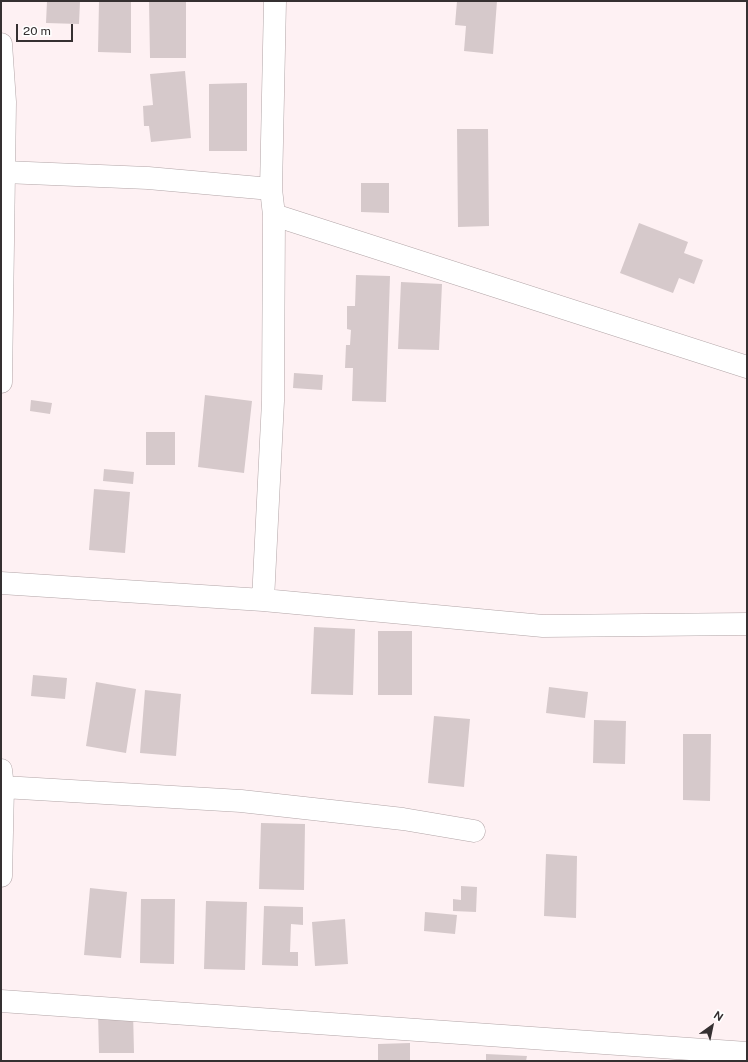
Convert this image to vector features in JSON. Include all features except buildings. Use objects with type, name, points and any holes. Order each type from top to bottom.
[{"type":"street","points":[[263,600],[272,402],[274,215],[270,189],[275,1]]},
{"type":"street","points":[[1,44],[4,172],[1,382]]},
{"type":"street","points":[[4,172],[148,178],[270,189]]},
{"type":"street","points":[[274,215],[747,367]]},
{"type":"street","points":[[1,583],[263,600],[543,626],[747,624]]},
{"type":"street","points":[[1,876],[2,779],[241,801],[403,819],[474,832]]},
{"type":"street","points":[[1,1001],[747,1053]]}]
